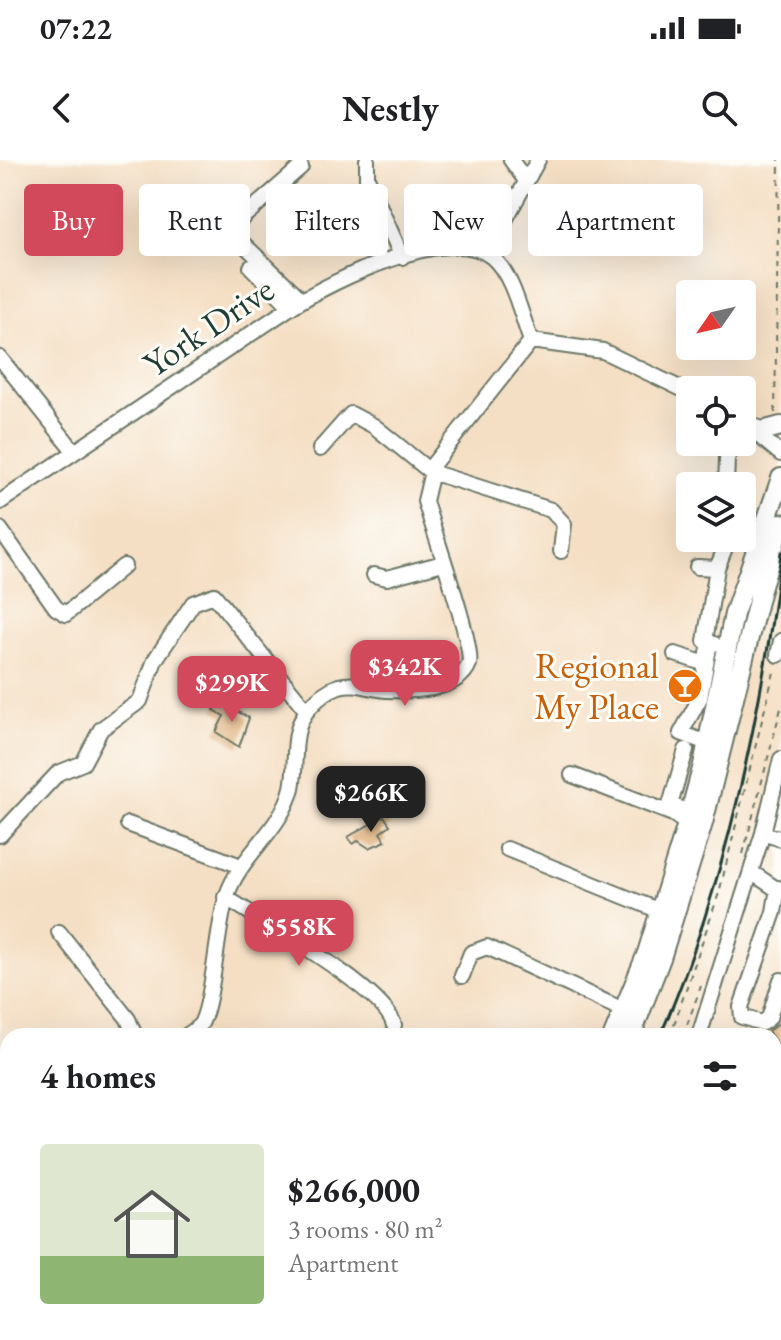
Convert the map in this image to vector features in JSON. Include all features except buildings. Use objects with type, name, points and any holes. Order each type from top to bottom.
[{"type":"main road","points":[[756,430],[762,431],[779,423]]},
{"type":"main road","points":[[617,1028],[660,911],[688,818],[707,743],[718,645],[781,478]]},
{"type":"main road","points":[[739,674],[737,630],[781,489]]},
{"type":"main road","points":[[634,1028],[661,958],[703,823],[739,674],[781,523]]},
{"type":"street","points":[[367,160],[367,178],[402,257]]},
{"type":"street","points":[[511,160],[526,181]]},
{"type":"street","points":[[512,207],[538,160]]},
{"type":"street","points":[[297,303],[232,233],[242,218],[301,167]]},
{"type":"street","name":"York Drive","points":[[0,502],[297,303],[344,276],[407,256]]},
{"type":"street","points":[[490,256],[502,268],[531,341]]},
{"type":"street","points":[[251,267],[297,303]]},
{"type":"street","points":[[531,341],[603,351],[676,386]]},
{"type":"street","points":[[194,1028],[203,1019],[225,897],[241,866],[279,822],[292,787],[296,732],[307,711],[325,692],[341,685],[361,684],[384,690],[445,685],[459,677],[469,664],[470,652],[425,501],[431,472],[531,341]]},
{"type":"street","points":[[0,358],[74,451]]},
{"type":"street","points":[[320,449],[351,414],[374,426],[431,472],[551,510],[564,524],[561,551]]},
{"type":"street","points":[[756,436],[781,454]]},
{"type":"street","points":[[0,529],[56,608],[66,614],[124,566]]},
{"type":"street","points":[[707,743],[681,733],[700,698],[706,664],[718,645],[705,641],[717,568],[723,552]]},
{"type":"street","points":[[374,575],[387,578],[443,563]]},
{"type":"street","points":[[697,567],[717,568]]},
{"type":"street","points":[[0,835],[58,773],[83,763],[101,729],[140,701],[155,660],[198,599],[214,595],[307,711]]},
{"type":"street","points":[[675,654],[706,664]]},
{"type":"street","points":[[686,750],[670,805],[688,818]]},
{"type":"street","points":[[707,1028],[746,869],[775,812],[781,759]]},
{"type":"street","points":[[572,775],[688,818]]},
{"type":"street","points":[[128,824],[241,866]]},
{"type":"street","points":[[763,833],[781,839]]},
{"type":"street","points":[[507,849],[660,911]]},
{"type":"street","points":[[746,869],[779,890],[741,1007],[742,1017],[762,1023],[769,1018],[780,986]]},
{"type":"street","points":[[225,897],[363,987],[387,1009],[394,1025]]},
{"type":"street","points":[[59,932],[109,993],[130,1028]]},
{"type":"street","points":[[462,976],[471,953],[487,947],[625,1011]]},
{"type":"path","points":[[779,160],[773,407],[779,423]]},
{"type":"path","points":[[673,1028],[715,906],[780,648]]},
{"type":"path","points":[[746,869],[781,708]]},
{"type":"path","points":[[686,1028],[703,982]]},
{"type":"railway","points":[[663,1028],[703,922],[738,798],[764,673],[781,552]]},
{"type":"place","name":"Regional My Place","points":[[685,686]]}]
